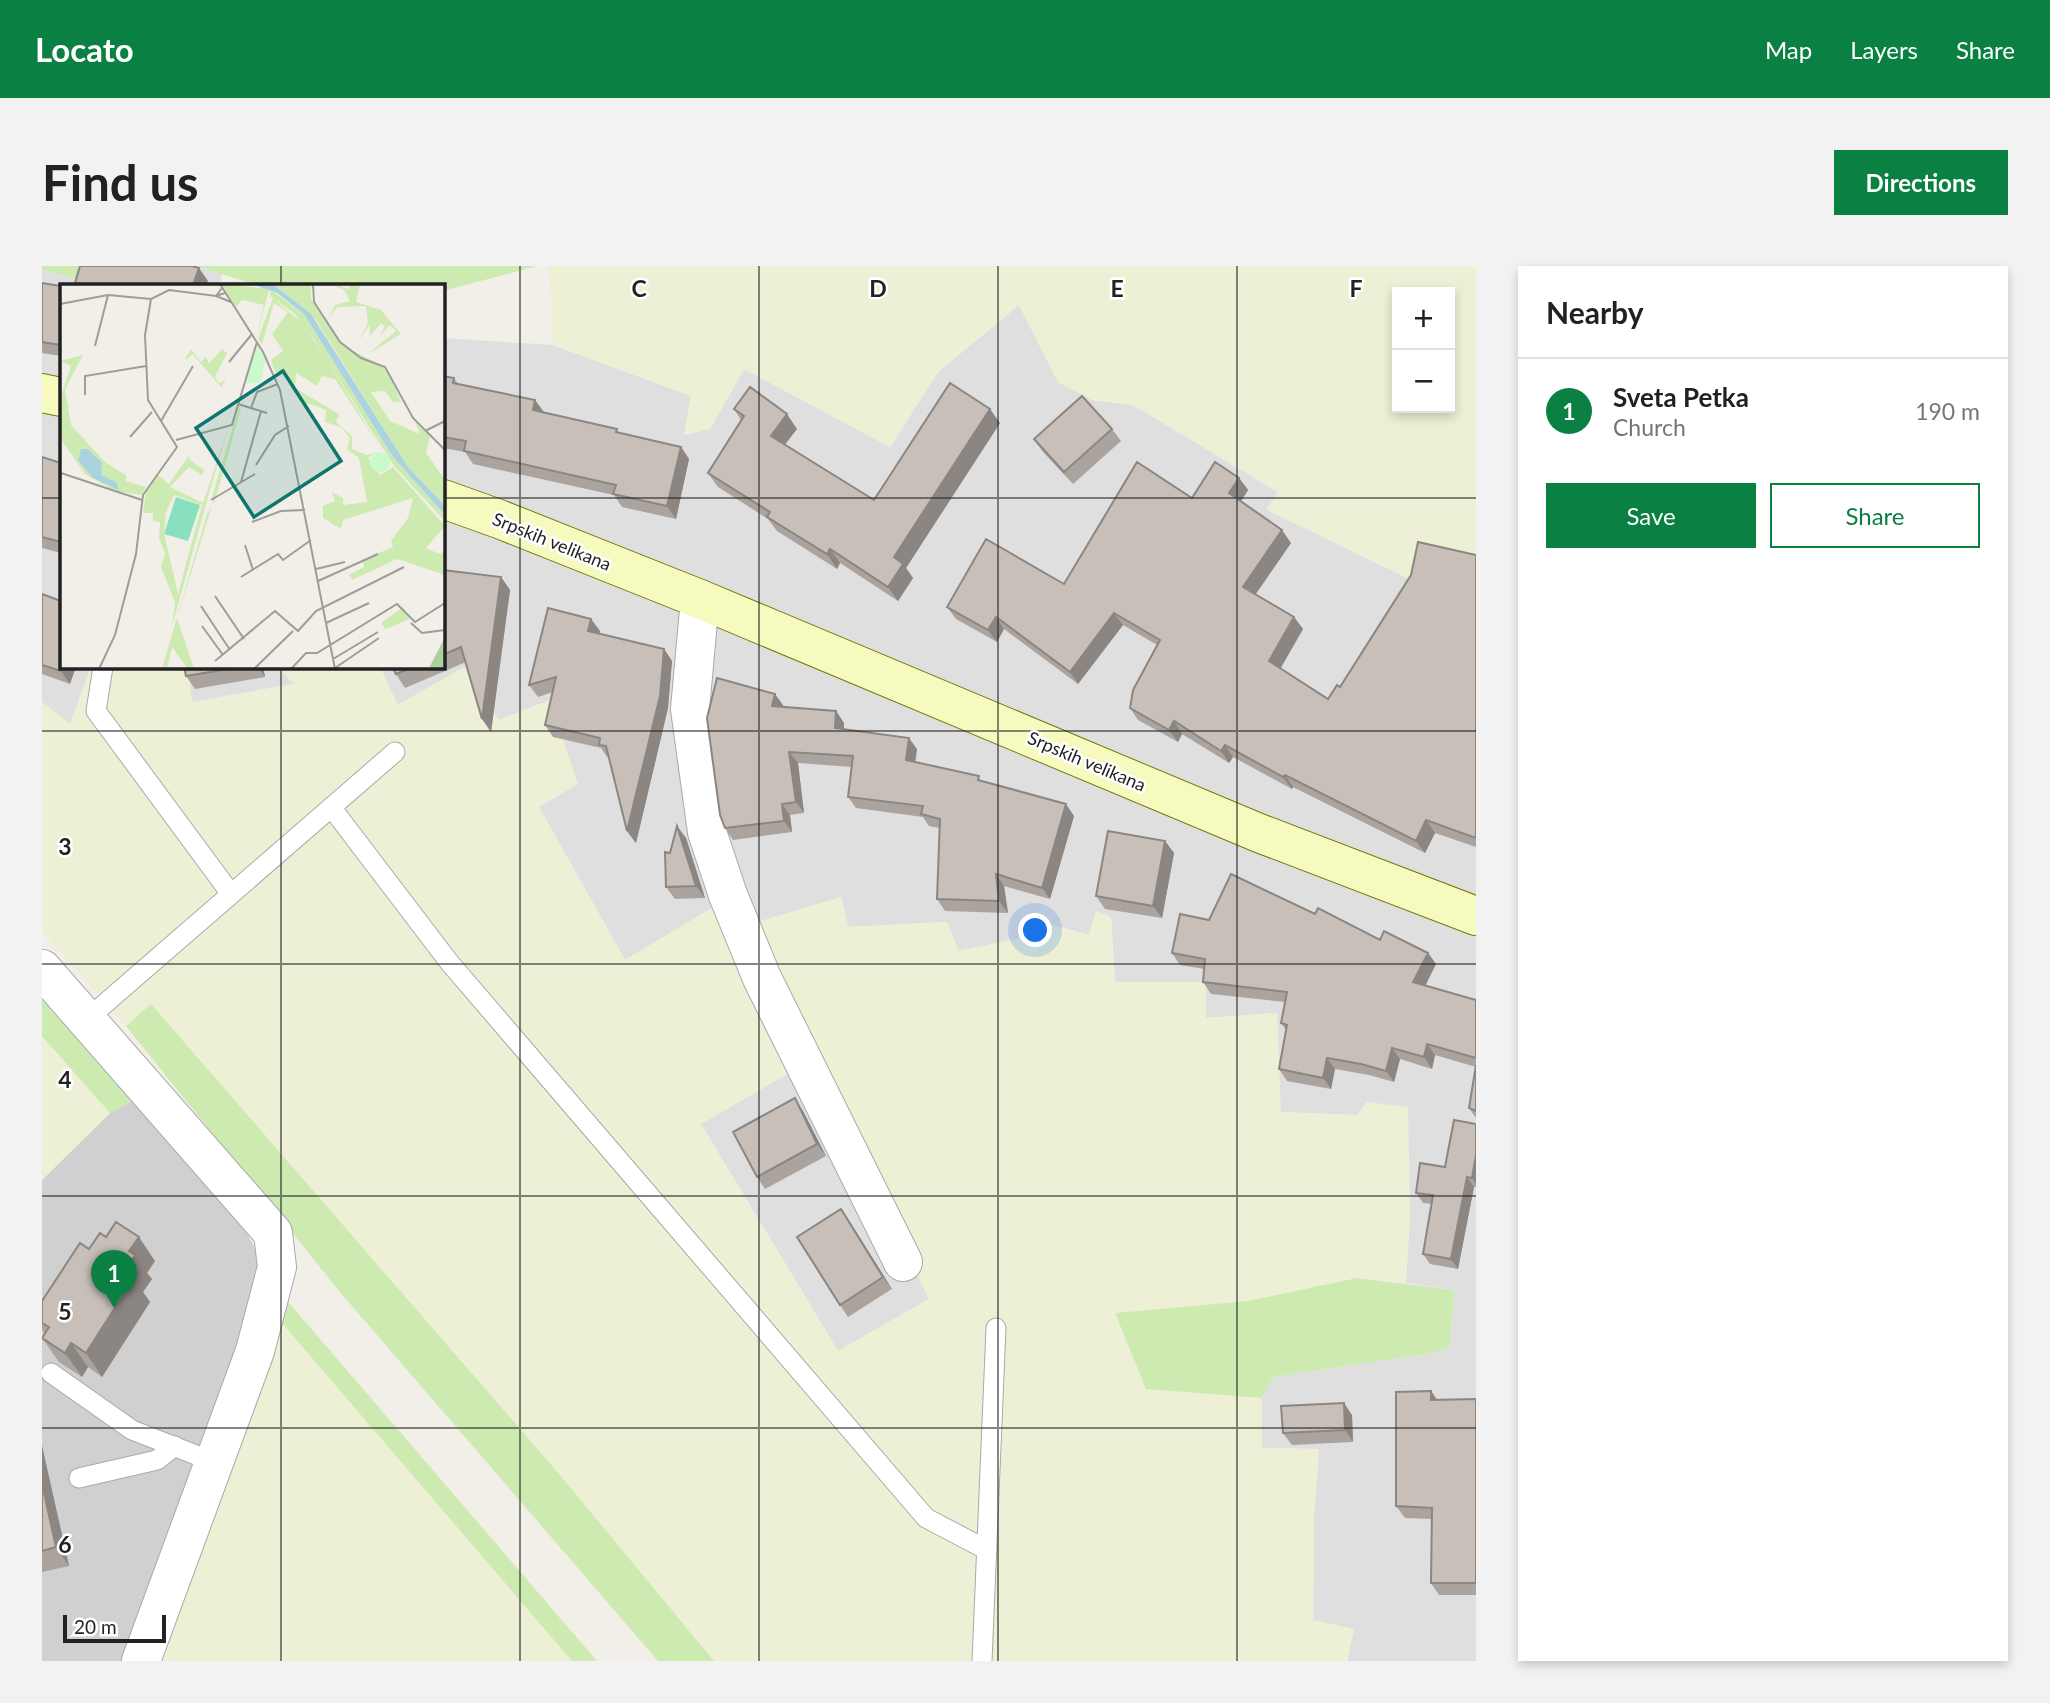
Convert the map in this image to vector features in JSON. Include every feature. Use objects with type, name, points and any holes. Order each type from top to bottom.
[{"type":"main road","points":[[42,393],[60,397]]},
{"type":"main road","name":"Srpskih velikana","points":[[444,499],[700,600],[1259,833],[1476,916]]},
{"type":"street","points":[[700,600],[690,709],[707,832],[728,895],[762,978],[902,1262]]},
{"type":"street","points":[[42,969],[273,1233],[276,1268],[255,1351],[141,1661]]},
{"type":"lane","points":[[103,668],[96,711],[231,894]]},
{"type":"lane","points":[[86,1020],[395,752]]},
{"type":"lane","points":[[331,807],[449,962],[926,1518],[987,1550]]},
{"type":"lane","points":[[982,1661],[996,1328]]},
{"type":"lane","points":[[51,1373],[132,1430],[214,1462]]},
{"type":"lane","points":[[79,1478],[157,1460],[175,1446]]},
{"type":"shaded area","points":[[80,266],[197,266],[223,273],[219,284],[60,284],[60,668],[91,668],[70,724],[42,702],[42,270],[74,278]]},
{"type":"shaded area","points":[[1019,305],[1058,382],[1092,400],[1133,405],[1278,492],[1267,509],[1476,559],[1476,1661],[1347,1661],[1354,1629],[1313,1621],[1314,1516],[1319,1449],[1262,1448],[1262,1398],[1273,1377],[1427,1354],[1450,1348],[1454,1290],[1406,1283],[1410,1214],[1407,1108],[1357,1115],[1280,1112],[1277,1013],[1205,1018],[1205,982],[1115,982],[1111,917],[1096,911],[1090,935],[1023,917],[1025,937],[958,951],[947,922],[848,927],[842,898],[740,927],[734,895],[625,960],[539,807],[550,700],[499,720],[466,667],[397,705],[380,668],[444,668],[444,338],[553,345],[692,396],[685,435],[710,429],[744,369],[890,447],[938,372]]},
{"type":"shaded area","points":[[188,668],[278,668],[294,684],[192,702]]},
{"type":"shaded area","points":[[815,1057],[929,1299],[838,1351],[701,1124]]},
{"type":"shaded area","points":[[134,1100],[246,1232],[258,1253],[260,1276],[134,1661],[42,1661],[42,1180],[110,1113]]},
{"type":"green space","points":[[42,266],[80,266],[75,278],[42,270]]},
{"type":"green space","points":[[197,266],[537,266],[444,291],[444,284],[253,284]]},
{"type":"green space","points":[[549,266],[1476,266],[1476,559],[1411,580],[1267,510],[1278,492],[1133,405],[1092,400],[1058,382],[1019,305],[938,372],[890,447],[744,369],[710,429],[684,435],[691,396],[553,345]]},
{"type":"green space","points":[[466,666],[499,720],[550,700],[578,784],[539,807],[625,960],[734,895],[740,927],[841,897],[848,927],[947,922],[959,951],[1025,937],[1022,917],[1089,935],[1096,911],[1111,917],[1115,982],[1206,982],[1206,1018],[1277,1013],[1281,1112],[1357,1115],[1367,1102],[1408,1107],[1410,1214],[1406,1283],[1357,1278],[1248,1301],[1115,1313],[1146,1389],[1262,1398],[1262,1448],[1319,1449],[1314,1516],[1313,1620],[1354,1629],[1347,1661],[714,1661],[555,1469],[151,1005],[126,1026],[42,931],[42,702],[70,724],[91,668],[188,668],[192,702],[294,684],[278,668],[380,668],[398,705]],"holes":[[[815,1058],[929,1299],[838,1351],[701,1124]]]},
{"type":"green space","points":[[42,993],[134,1100],[110,1113],[42,1036]]},
{"type":"green space","points":[[151,1004],[555,1469],[714,1661],[658,1661],[339,1291],[126,1026]]},
{"type":"green space","points":[[42,1036],[110,1113],[42,1180]]},
{"type":"green space","points":[[1357,1278],[1454,1290],[1450,1348],[1427,1354],[1273,1377],[1262,1398],[1146,1389],[1115,1313],[1248,1301]]},
{"type":"green space","points":[[284,1297],[597,1661],[572,1661],[276,1316]]},
{"type":"green space","points":[[276,1316],[572,1661],[163,1661],[153,1657]]},
{"type":"building","points":[[80,266],[199,268],[193,284],[75,283]]},
{"type":"building","points":[[42,283],[60,286],[60,345],[42,342]]},
{"type":"building","points":[[444,376],[454,378],[453,383],[535,400],[533,410],[681,447],[667,506],[613,494],[616,485],[464,451],[466,441],[444,437]]},
{"type":"building","points":[[950,383],[990,409],[894,557],[903,564],[888,587],[830,549],[827,554],[767,517],[770,512],[708,473],[744,416],[734,409],[750,387],[787,414],[771,436],[874,500]]},
{"type":"building","points":[[1082,396],[1112,429],[1064,472],[1034,439]]},
{"type":"building","points":[[42,457],[60,463],[60,542],[42,537]]},
{"type":"building","points":[[1137,462],[1192,498],[1215,462],[1239,478],[1229,493],[1282,530],[1243,587],[1294,617],[1269,661],[1328,699],[1337,685],[1340,687],[1411,575],[1418,542],[1476,555],[1476,838],[1426,820],[1416,841],[1285,775],[1283,777],[1225,745],[1221,751],[1174,721],[1169,730],[1130,708],[1133,690],[1160,640],[1114,613],[1070,672],[996,617],[988,630],[947,607],[986,539],[1064,584]]},
{"type":"building","points":[[444,570],[501,577],[482,719],[461,647],[444,655]]},
{"type":"building","points":[[42,594],[60,601],[60,668],[62,668],[61,671],[42,665]]},
{"type":"building","points":[[548,608],[591,619],[588,631],[664,649],[660,696],[627,831],[606,746],[599,745],[600,738],[545,725],[556,677],[529,685]]},
{"type":"building","points":[[184,668],[234,668],[186,676]]},
{"type":"building","points":[[393,668],[411,668],[396,674]]},
{"type":"building","points":[[717,678],[775,694],[772,706],[836,711],[835,728],[909,738],[906,760],[979,776],[978,780],[1066,804],[1042,888],[996,874],[999,901],[937,899],[940,819],[921,814],[923,806],[848,797],[853,756],[789,752],[796,802],[782,804],[784,821],[725,828],[720,815],[707,718]]},
{"type":"building","points":[[677,826],[696,886],[666,887],[665,852],[670,853]]},
{"type":"building","points":[[1108,831],[1165,841],[1153,906],[1096,896]]},
{"type":"building","points":[[1231,874],[1315,914],[1318,908],[1380,940],[1384,931],[1428,953],[1413,982],[1476,1000],[1476,1058],[1427,1044],[1424,1057],[1392,1048],[1386,1071],[1327,1058],[1323,1078],[1279,1069],[1287,1025],[1281,1023],[1287,992],[1203,982],[1205,959],[1172,953],[1180,914],[1209,920]]},
{"type":"building","points":[[1476,1065],[1476,1111],[1469,1108]]},
{"type":"building","points":[[795,1098],[817,1144],[757,1177],[733,1132]]},
{"type":"building","points":[[1454,1120],[1476,1124],[1476,1155],[1472,1178],[1467,1177],[1451,1259],[1423,1254],[1433,1195],[1416,1193],[1420,1163],[1445,1167]]},
{"type":"building","points":[[841,1209],[883,1277],[840,1305],[797,1237]]},
{"type":"building","points":[[116,1222],[139,1237],[129,1251],[135,1255],[124,1272],[134,1278],[86,1353],[71,1343],[65,1353],[42,1338],[49,1327],[42,1323],[42,1301],[80,1243],[89,1249],[100,1233],[106,1237]]},
{"type":"building","points":[[1431,1391],[1431,1400],[1476,1399],[1476,1583],[1431,1583],[1432,1508],[1396,1506],[1396,1392]]},
{"type":"building","points":[[1344,1403],[1345,1430],[1283,1433],[1281,1406]]},
{"type":"building","points":[[42,1484],[56,1547],[42,1551]]},
{"type":"place","name":"Sveta Petka","points":[[114,1308]]}]
